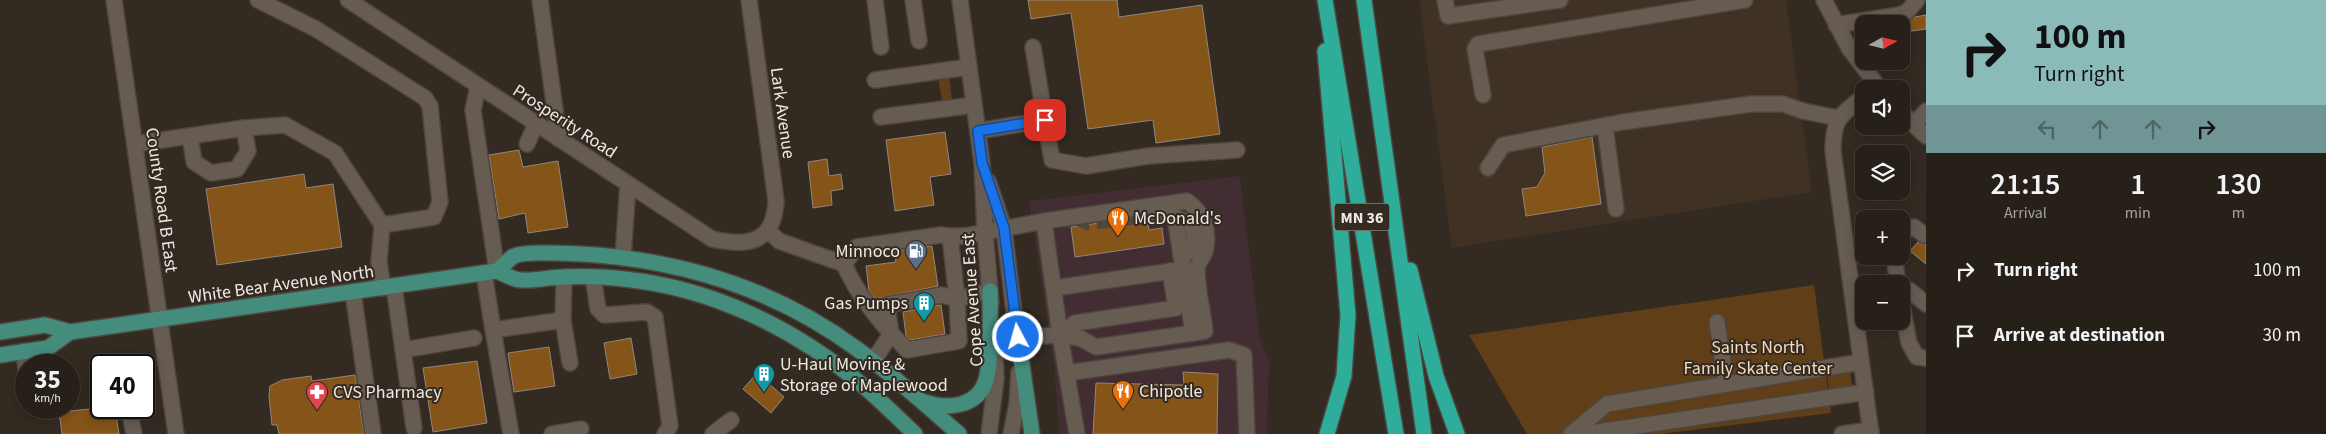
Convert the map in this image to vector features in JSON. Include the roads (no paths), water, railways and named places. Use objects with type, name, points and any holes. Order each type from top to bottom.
[{"type":"highway","points":[[1321,0],[1348,315],[1344,376],[1328,434]]},
{"type":"highway","name":"MN 36","points":[[1326,0],[1396,434]]},
{"type":"highway","name":"MN 36","points":[[1364,0],[1424,434]]},
{"type":"highway","points":[[1384,144],[1424,331],[1436,376],[1457,434]]},
{"type":"main road","name":"White Bear Avenue North","points":[[490,272],[515,256],[561,254],[623,258],[683,268],[762,294],[821,325],[874,361],[959,434]]},
{"type":"main road","name":"White Bear Avenue North","points":[[0,332],[45,325],[70,332],[490,272],[520,280],[593,277],[630,280],[670,287],[719,301],[763,319],[794,336],[839,366],[916,434]]},
{"type":"main road","points":[[919,399],[938,406],[952,407],[971,399],[983,386],[988,367],[990,291]]},
{"type":"main road","name":"White Bear Avenue North","points":[[0,355],[48,348],[70,332]]},
{"type":"main road","points":[[1018,337],[1032,434]]},
{"type":"street","name":"County Road B East","points":[[119,0],[135,144],[176,434]]},
{"type":"street","points":[[258,0],[316,29],[425,98],[430,106],[440,202],[434,218],[382,225]]},
{"type":"street","name":"Prosperity Road","points":[[348,0],[712,239],[733,243],[754,241],[768,230]]},
{"type":"street","points":[[540,0],[559,139]]},
{"type":"street","name":"Lark Avenue","points":[[749,0],[776,200],[776,216],[768,230]]},
{"type":"street","points":[[875,0],[881,47]]},
{"type":"street","points":[[913,0],[919,41]]},
{"type":"street","name":"Cope Avenue East","points":[[960,0],[982,163],[985,233],[996,379],[989,434]]},
{"type":"street","points":[[1445,0],[1448,16],[1560,0]]},
{"type":"street","points":[[1483,95],[1475,49],[1478,44],[1745,0]]},
{"type":"street","points":[[1824,0],[1849,48],[1871,80]]},
{"type":"street","points":[[1836,25],[1899,15],[1907,12],[1917,0]]},
{"type":"street","points":[[1033,46],[1052,160],[1086,166],[1148,156],[1237,150]]},
{"type":"street","points":[[875,80],[969,67]]},
{"type":"street","points":[[478,86],[473,110],[490,272],[493,330],[511,434]]},
{"type":"street","points":[[1488,168],[1503,145],[1605,126],[1751,104],[1783,104],[1803,111],[1838,118]]},
{"type":"street","points":[[1855,104],[1838,118],[1833,135],[1833,151],[1855,275]]},
{"type":"street","points":[[881,117],[974,105]]},
{"type":"street","points":[[1914,124],[1926,111]]},
{"type":"street","points":[[978,131],[1045,120]]},
{"type":"street","points":[[1910,120],[1926,136]]},
{"type":"street","points":[[527,144],[536,124]]},
{"type":"street","points":[[135,144],[244,128],[285,125],[335,152],[382,225],[379,262],[389,287],[403,350],[414,428]]},
{"type":"street","points":[[1605,126],[1616,210]]},
{"type":"street","points":[[190,136],[194,162],[211,173],[237,169],[248,152],[244,128]]},
{"type":"street","name":"Cope Avenue East","points":[[982,163],[1004,228],[1018,337],[1019,384],[1011,434]]},
{"type":"street","points":[[623,258],[628,184]]},
{"type":"street","points":[[844,264],[856,247],[941,235],[985,233],[1004,228],[1187,201],[1198,208],[1204,221],[1207,238],[1204,253],[1183,266],[1054,288]]},
{"type":"street","points":[[1018,337],[1060,335],[1080,338],[1096,347],[1193,333],[1183,266],[1194,246],[1194,236],[1190,224],[1164,213],[1148,215]]},
{"type":"street","points":[[1044,222],[1060,335],[1077,434]]},
{"type":"street","points":[[1910,229],[1914,227],[1924,235]]},
{"type":"street","points":[[768,230],[779,241],[844,264],[853,285],[891,334],[907,350],[959,341],[957,299],[950,236]]},
{"type":"street","points":[[1183,266],[1189,306]]},
{"type":"street","points":[[564,277],[563,320],[570,363]]},
{"type":"street","points":[[593,277],[598,309],[604,315],[647,312],[655,317],[670,426],[665,434]]},
{"type":"street","points":[[874,361],[891,334],[887,305],[942,295],[957,299],[990,291]]},
{"type":"street","points":[[1910,291],[1926,304]]},
{"type":"street","points":[[353,292],[373,434]]},
{"type":"street","points":[[1060,335],[1075,323],[1189,306]]},
{"type":"street","points":[[493,330],[563,320]]},
{"type":"street","points":[[1717,322],[1726,384]]},
{"type":"street","points":[[1842,434],[1871,432],[1861,362],[1860,330]]},
{"type":"street","points":[[1907,330],[1909,343],[1917,357],[1926,358]]},
{"type":"street","points":[[403,350],[474,338]]},
{"type":"street","points":[[1067,373],[1229,350],[1244,355],[1246,434]]},
{"type":"street","points":[[1571,434],[1607,404],[1861,362]]},
{"type":"street","points":[[1690,390],[1694,417]]},
{"type":"street","points":[[1584,434],[1866,392]]},
{"type":"street","points":[[124,419],[126,434]]},
{"type":"street","points":[[131,419],[134,434]]},
{"type":"street","points":[[714,434],[731,420]]},
{"type":"street","points":[[552,434],[580,429]]},
{"type":"tunnel","points":[[1075,217],[1088,223],[1148,215]]},
{"type":"place","name":"McDonald's","points":[[1118,237]]},
{"type":"place","name":"Minnoco","points":[[916,270]]},
{"type":"place","name":"Gas Pumps","points":[[924,322]]},
{"type":"place","name":"U-Haul Moving & Storage of Maplewood","points":[[764,393]]},
{"type":"place","name":"Chipotle","points":[[1123,410]]},
{"type":"place","name":"CVS Pharmacy","points":[[317,411]]},
{"type":"park label","name":"Saints North Family Skate Center","points":[[1758,357]]}]
